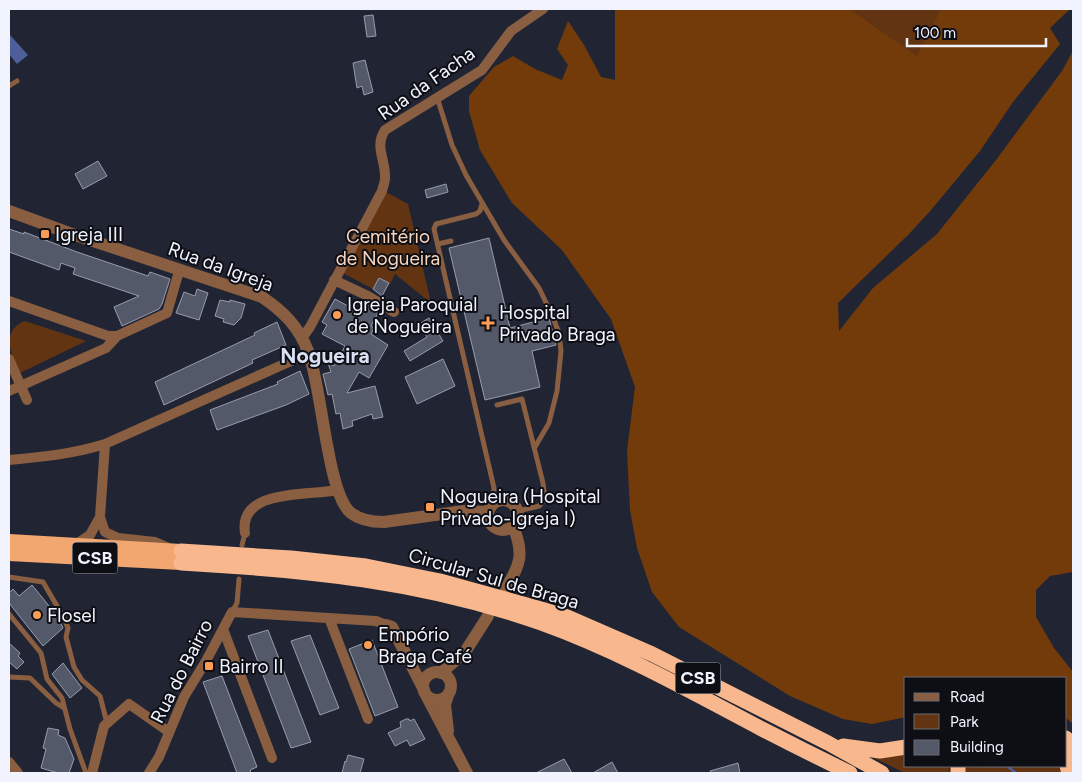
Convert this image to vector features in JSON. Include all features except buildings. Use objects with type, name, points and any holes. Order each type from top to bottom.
[{"type":"highway","name":"CSB","points":[[9,541],[178,555]]},
{"type":"highway","name":"CSB","points":[[9,554],[178,555]]},
{"type":"highway","name":"Circular Sul de Braga","points":[[178,555],[291,558],[366,566],[440,581],[567,617],[652,654],[828,743],[882,773]]},
{"type":"highway","name":"Circular Sul de Braga","points":[[178,555],[353,577],[428,590],[510,613],[572,635],[645,667],[850,773]]},
{"type":"highway","points":[[1067,741],[1073,756]]},
{"type":"highway","points":[[828,743],[862,750],[880,751],[904,747]]},
{"type":"street","name":"Rua da Facha","points":[[302,338],[310,327],[382,191],[385,179],[380,138],[385,130],[437,96],[482,70],[511,31],[543,9]]},
{"type":"street","name":"Rua da Igreja","points":[[9,211],[69,233],[262,297],[276,307],[291,321],[309,353],[337,490],[343,504],[350,513],[372,522],[384,522],[490,508]]},
{"type":"street","points":[[9,391],[106,348],[117,336],[167,313],[180,270]]},
{"type":"street","points":[[334,280],[368,296],[394,312]]},
{"type":"street","points":[[9,301],[108,336],[117,336]]},
{"type":"street","points":[[9,460],[63,455],[105,444],[309,353]]},
{"type":"street","points":[[9,359],[27,400]]},
{"type":"street","points":[[105,444],[100,517],[106,532],[118,538],[155,542],[178,555]]},
{"type":"street","points":[[244,533],[243,524],[245,517],[255,507],[271,498],[290,494],[337,490]]},
{"type":"street","points":[[502,499],[512,502],[518,511],[516,522],[505,530],[496,528],[489,522],[490,508],[502,499]]},
{"type":"street","points":[[75,545],[90,534],[100,517]]},
{"type":"street","points":[[506,588],[513,577],[521,557],[520,541],[513,526]]},
{"type":"street","points":[[232,612],[376,621],[392,627],[467,773]]},
{"type":"street","name":"Rua do Bairro","points":[[149,773],[159,757],[184,697],[232,612]]},
{"type":"street","points":[[448,736],[446,705],[450,690],[465,652],[488,616]]},
{"type":"street","points":[[328,618],[368,719]]},
{"type":"street","points":[[223,629],[272,758]]},
{"type":"street","points":[[407,657],[418,665],[438,672],[450,680],[450,690],[440,700],[430,699],[425,693],[425,678],[438,672],[465,652]]},
{"type":"street","points":[[92,773],[104,726],[128,704],[169,732]]},
{"type":"street","points":[[9,762],[18,773]]},
{"type":"street","points":[[9,771],[18,773]]},
{"type":"lane","points":[[9,86],[17,81]]},
{"type":"lane","points":[[437,96],[456,155],[504,240],[539,288],[559,333],[561,350],[557,391],[549,423],[535,447]]},
{"type":"lane","points":[[482,204],[480,211],[476,214],[436,224],[434,229],[494,488],[490,508]]},
{"type":"lane","points":[[438,244],[451,241]]},
{"type":"lane","points":[[497,405],[522,399],[543,483],[545,499],[539,506],[518,511]]},
{"type":"lane","points":[[242,545],[244,533]]},
{"type":"lane","points":[[9,577],[43,582],[68,628],[66,637],[74,667],[82,680],[100,696],[107,723]]},
{"type":"lane","points":[[232,612],[237,603],[240,579]]},
{"type":"lane","points":[[9,614],[42,653],[47,678],[62,698],[86,773]]},
{"type":"lane","points":[[9,676],[30,678],[56,703],[64,708]]},
{"type":"green space","points":[[850,9],[941,9],[918,57]]},
{"type":"green space","name":"Cemitério de Nogueira","points":[[386,192],[408,204],[431,303],[395,274],[390,284],[379,278],[373,289],[341,272]]},
{"type":"green space","points":[[25,321],[86,341],[20,373],[13,359],[10,337],[17,325]]},
{"type":"green space","points":[[904,752],[904,767],[949,767],[949,773],[905,773],[870,756]]},
{"type":"green space","points":[[963,767],[1060,767],[1062,773],[963,773]]},
{"type":"shaded area","points":[[615,9],[850,9],[917,56],[941,9],[1070,9],[1050,28],[1060,44],[1013,102],[980,151],[910,233],[838,303],[839,331],[873,288],[937,234],[996,160],[1062,71],[1073,51],[1073,572],[1050,576],[1036,590],[1036,617],[1054,648],[1073,672],[1073,724],[1067,719],[1067,677],[904,677],[904,717],[872,724],[843,719],[790,696],[679,627],[652,592],[637,548],[630,510],[627,451],[635,387],[611,319],[562,250],[512,203],[480,150],[469,111],[469,96],[494,67],[513,56],[535,69],[562,80],[568,65],[557,49],[568,21],[584,45],[601,77],[615,80]]},
{"type":"water","points":[[10,35],[28,55],[17,64],[9,54]]},
{"type":"waterway","points":[[1008,767],[1016,773]]},
{"type":"place","name":"Igreja III","points":[[45,234]]},
{"type":"place","name":"Igreja Paroquial de Nogueira","points":[[337,315]]},
{"type":"place","name":"Hospital Privado Braga","points":[[488,323]]},
{"type":"place","name":"Nogueira (Hospital Privado-Igreja I)","points":[[430,507]]},
{"type":"place","name":"Flosel","points":[[37,615]]},
{"type":"place","name":"Empório Braga Café","points":[[368,645]]},
{"type":"place","name":"Bairro II","points":[[209,666]]},
{"type":"district","name":"Nogueira","points":[[325,356]]}]
